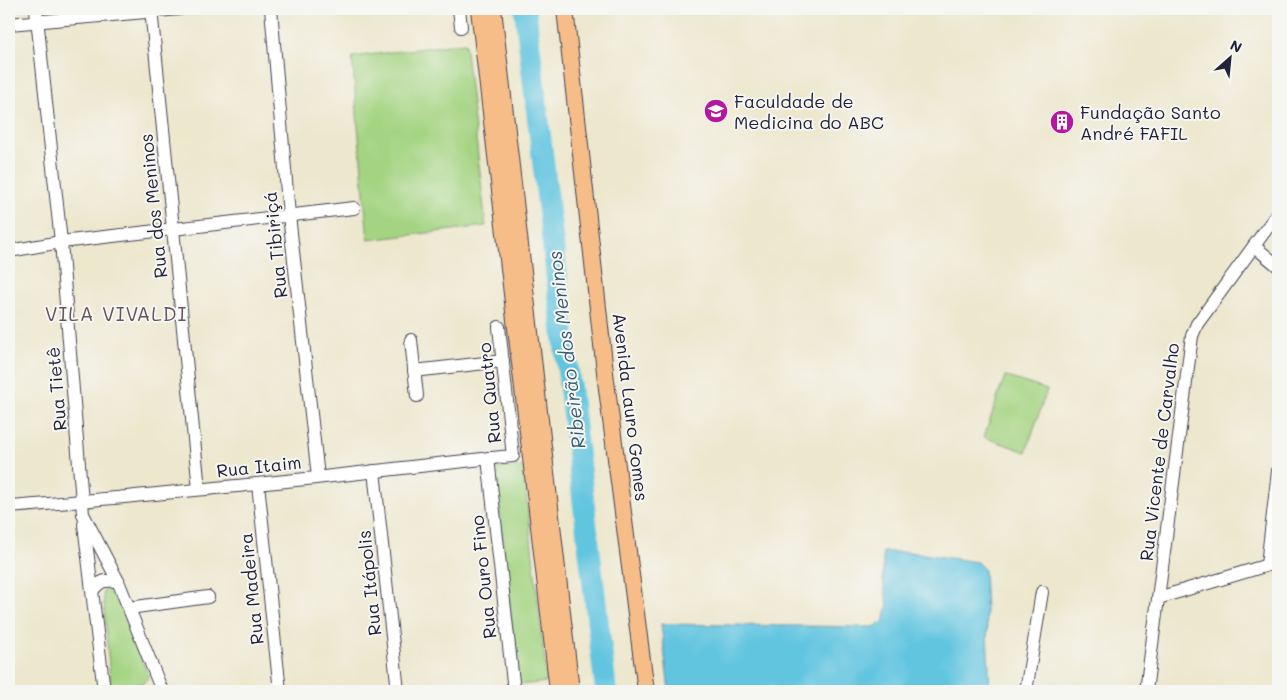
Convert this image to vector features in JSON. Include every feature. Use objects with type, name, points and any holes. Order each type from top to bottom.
[{"type":"main road","points":[[480,9],[558,691]]},
{"type":"main road","points":[[493,9],[571,691]]},
{"type":"main road","name":"Avenida Lauro Gomes","points":[[565,9],[606,381],[646,691]]},
{"type":"street","points":[[9,24],[36,15],[180,9]]},
{"type":"street","name":"Rua Tibiriçá","points":[[271,9],[289,215],[318,477]]},
{"type":"street","points":[[459,9],[461,27]]},
{"type":"street","name":"Rua dos Meninos","points":[[151,10],[199,489]]},
{"type":"street","name":"Rua Tietê","points":[[36,15],[61,242],[83,508],[118,581],[162,691]]},
{"type":"street","points":[[9,250],[61,242],[354,208]]},
{"type":"street","name":"Rua Vicente de Carvalho","points":[[1146,691],[1192,336],[1197,324],[1278,213]]},
{"type":"street","points":[[1254,246],[1278,266]]},
{"type":"street","name":"Rua Quatro","points":[[499,327],[513,456]]},
{"type":"street","points":[[410,340],[417,396]]},
{"type":"street","points":[[414,371],[503,361]]},
{"type":"street","name":"Rua Itaim","points":[[9,507],[83,508],[199,489],[513,456]]},
{"type":"street","name":"Rua Ouro Fino","points":[[488,458],[514,691]]},
{"type":"street","name":"Rua Itápolis","points":[[374,471],[398,691]]},
{"type":"street","points":[[1158,598],[1272,563],[1278,472]]},
{"type":"street","name":"Rua Madeira","points":[[258,484],[280,691]]},
{"type":"street","points":[[83,508],[104,691]]},
{"type":"street","points":[[93,590],[98,584],[106,580],[118,581]]},
{"type":"street","points":[[1026,691],[1042,592]]},
{"type":"street","points":[[129,608],[208,597]]},
{"type":"green space","points":[[465,43],[486,226],[368,240],[352,57]]},
{"type":"green space","points":[[1005,376],[1047,390],[1026,452],[984,437]]},
{"type":"green space","points":[[523,466],[547,682],[519,685],[495,469]]},
{"type":"green space","points":[[110,587],[113,590],[149,677],[143,683],[111,691],[103,593],[104,590]]},
{"type":"water","points":[[883,552],[909,552],[977,562],[984,569],[990,691],[669,691],[661,624],[874,627],[884,621],[888,604],[883,581]]},
{"type":"waterway","name":"Ribeirão dos Meninos","points":[[525,9],[606,691]]},
{"type":"place","name":"Faculdade de Medicina do ABC","points":[[716,111]]},
{"type":"place","name":"Fundação Santo André FAFIL","points":[[1062,122]]},
{"type":"district","name":"VILA VIVALDI","points":[[116,313]]}]
